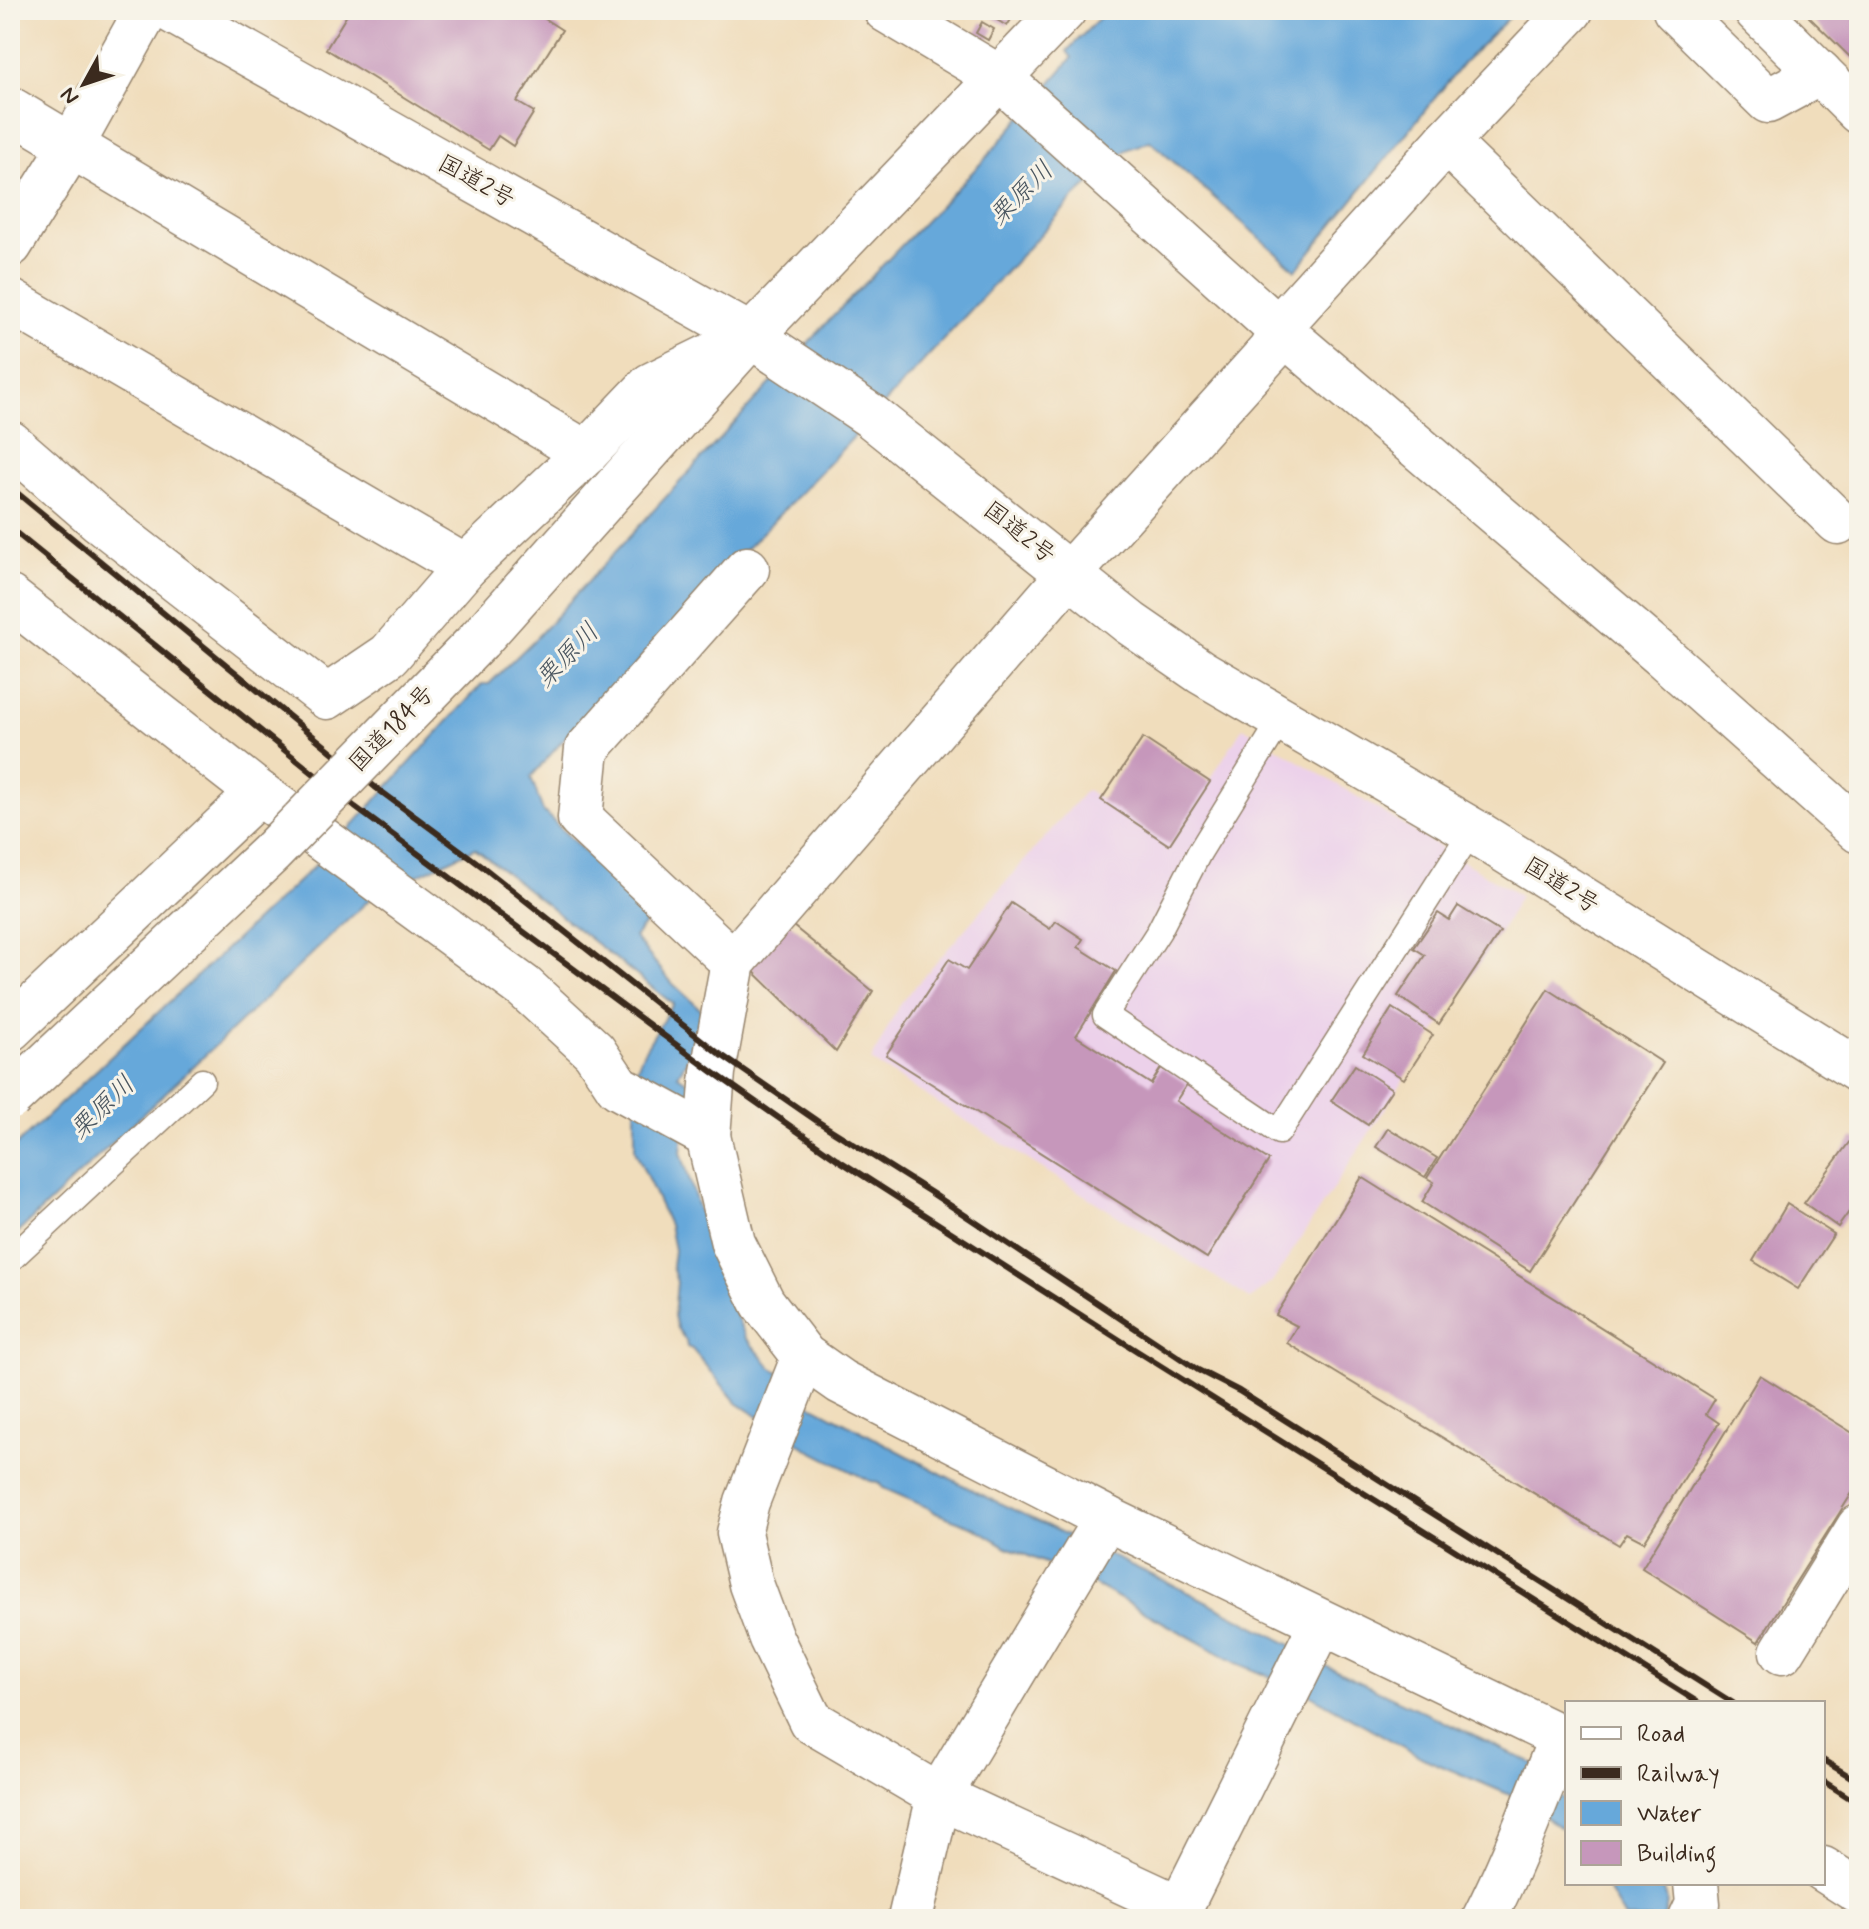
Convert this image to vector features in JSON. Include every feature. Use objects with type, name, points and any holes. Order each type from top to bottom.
[{"type":"main road","points":[[10,245],[72,145],[147,10]]},
{"type":"main road","name":"国道2号","points":[[170,10],[751,336],[871,416],[1142,631],[1201,672],[1472,830],[1859,1071]]},
{"type":"main road","points":[[886,10],[1014,91],[1281,331],[1664,657],[1859,831]]},
{"type":"main road","name":"国道184号","points":[[10,1098],[272,852],[479,640],[751,336],[1014,91],[1064,10]]},
{"type":"main road","points":[[1484,1919],[1512,1865],[1530,1813],[1559,1749],[1315,1636],[1100,1530],[841,1382],[800,1368],[733,1243],[697,1130],[713,1072],[733,962],[1070,573],[1270,351],[1289,316],[1446,142],[1571,10]]},
{"type":"main road","points":[[1675,10],[1768,101],[1820,73]]},
{"type":"main road","points":[[1756,10],[1859,112]]},
{"type":"main road","points":[[10,109],[586,453]]},
{"type":"main road","points":[[1446,142],[1838,522]]},
{"type":"main road","points":[[10,301],[465,567]]},
{"type":"main road","points":[[10,443],[99,520],[327,697],[389,655],[465,567],[586,453],[651,385],[751,336]]},
{"type":"main road","points":[[733,962],[580,818],[587,749],[747,569]]},
{"type":"main road","points":[[10,598],[267,799],[524,987],[594,1051],[618,1087],[697,1130]]},
{"type":"main road","points":[[10,1029],[267,799]]},
{"type":"main road","points":[[800,1368],[747,1502],[739,1533],[751,1584],[771,1638],[811,1721],[939,1796],[1180,1908],[1315,1636]]},
{"type":"main road","points":[[1782,1652],[1859,1527]]},
{"type":"main road","points":[[910,1919],[939,1796],[1100,1530]]},
{"type":"main road","points":[[1825,1870],[1859,1892]]},
{"type":"lane","points":[[1282,718],[1199,853],[1159,931],[1105,1015],[1279,1132],[1472,830]]},
{"type":"lane","points":[[10,1260],[202,1081]]},
{"type":"shaded area","points":[[1243,727],[1520,896],[1500,932],[1273,1281],[1250,1299],[871,1061],[899,1005],[1086,790],[1169,845]]},
{"type":"water","name":"栗原川","points":[[1107,10],[1517,10],[1464,62],[1296,270],[1150,141],[1126,150],[1072,200],[848,443],[531,777],[543,811],[651,917],[634,937],[672,983],[711,1019],[678,1075],[694,1086],[686,1104],[681,1152],[720,1279],[746,1338],[771,1367],[784,1375],[802,1400],[976,1492],[1194,1595],[1295,1647],[1317,1662],[1536,1765],[1552,1791],[1565,1801],[1565,1832],[1522,1800],[1423,1758],[1302,1690],[1237,1663],[1086,1580],[1007,1547],[974,1527],[936,1513],[811,1451],[737,1403],[687,1347],[677,1328],[674,1316],[677,1282],[672,1267],[674,1250],[669,1225],[635,1150],[635,1074],[643,1053],[673,1004],[475,848],[372,897],[10,1240],[10,1151],[322,859],[482,684],[489,684],[536,638],[819,331],[985,159],[1072,58],[1067,51]]},
{"type":"water","points":[[1605,1885],[1660,1887],[1667,1904],[1663,1919],[1625,1919]]},
{"type":"building","points":[[350,10],[535,10],[562,30],[517,102],[534,112],[513,146],[498,136],[489,150],[326,49]]},
{"type":"building","points":[[930,10],[947,10],[942,17]]},
{"type":"building","points":[[980,10],[1017,10],[1007,26]]},
{"type":"building","points":[[1806,10],[1859,10],[1859,62],[1809,17]]},
{"type":"building","points":[[982,22],[994,29],[988,40],[976,33]]},
{"type":"building","points":[[1143,738],[1210,782],[1169,845],[1101,800]]},
{"type":"building","points":[[1011,903],[1050,929],[1056,921],[1083,939],[1078,947],[1116,971],[1076,1036],[1151,1084],[1161,1068],[1187,1084],[1176,1101],[1269,1160],[1207,1258],[886,1055],[949,959],[967,970]]},
{"type":"building","points":[[1458,906],[1500,932],[1439,1024],[1398,996],[1425,955],[1414,948],[1438,913],[1449,920]]},
{"type":"building","points":[[782,917],[873,991],[836,1052],[747,965]]},
{"type":"building","points":[[1548,989],[1663,1063],[1530,1271],[1422,1202],[1434,1182],[1427,1178]]},
{"type":"building","points":[[1392,1008],[1433,1035],[1404,1079],[1363,1054]]},
{"type":"building","points":[[1355,1065],[1392,1089],[1368,1125],[1331,1101]]},
{"type":"building","points":[[1388,1128],[1437,1158],[1425,1177],[1376,1147]]},
{"type":"building","points":[[1853,1137],[1859,1141],[1859,1198],[1838,1227],[1804,1203]]},
{"type":"building","points":[[1362,1177],[1715,1399],[1706,1414],[1719,1423],[1644,1542],[1627,1533],[1619,1545],[1287,1343],[1297,1326],[1276,1315]]},
{"type":"building","points":[[1787,1204],[1834,1234],[1798,1289],[1753,1261]]},
{"type":"building","points":[[1760,1375],[1859,1437],[1859,1482],[1758,1642],[1642,1568]]},
{"type":"railway","points":[[10,487],[375,787],[483,867],[717,1052],[817,1121],[1198,1370],[1239,1391],[1730,1701]]},
{"type":"railway","points":[[10,528],[355,807],[713,1072],[840,1161],[1696,1701]]},
{"type":"railway","points":[[1825,1761],[1859,1782]]},
{"type":"railway","points":[[1825,1782],[1859,1804]]}]
